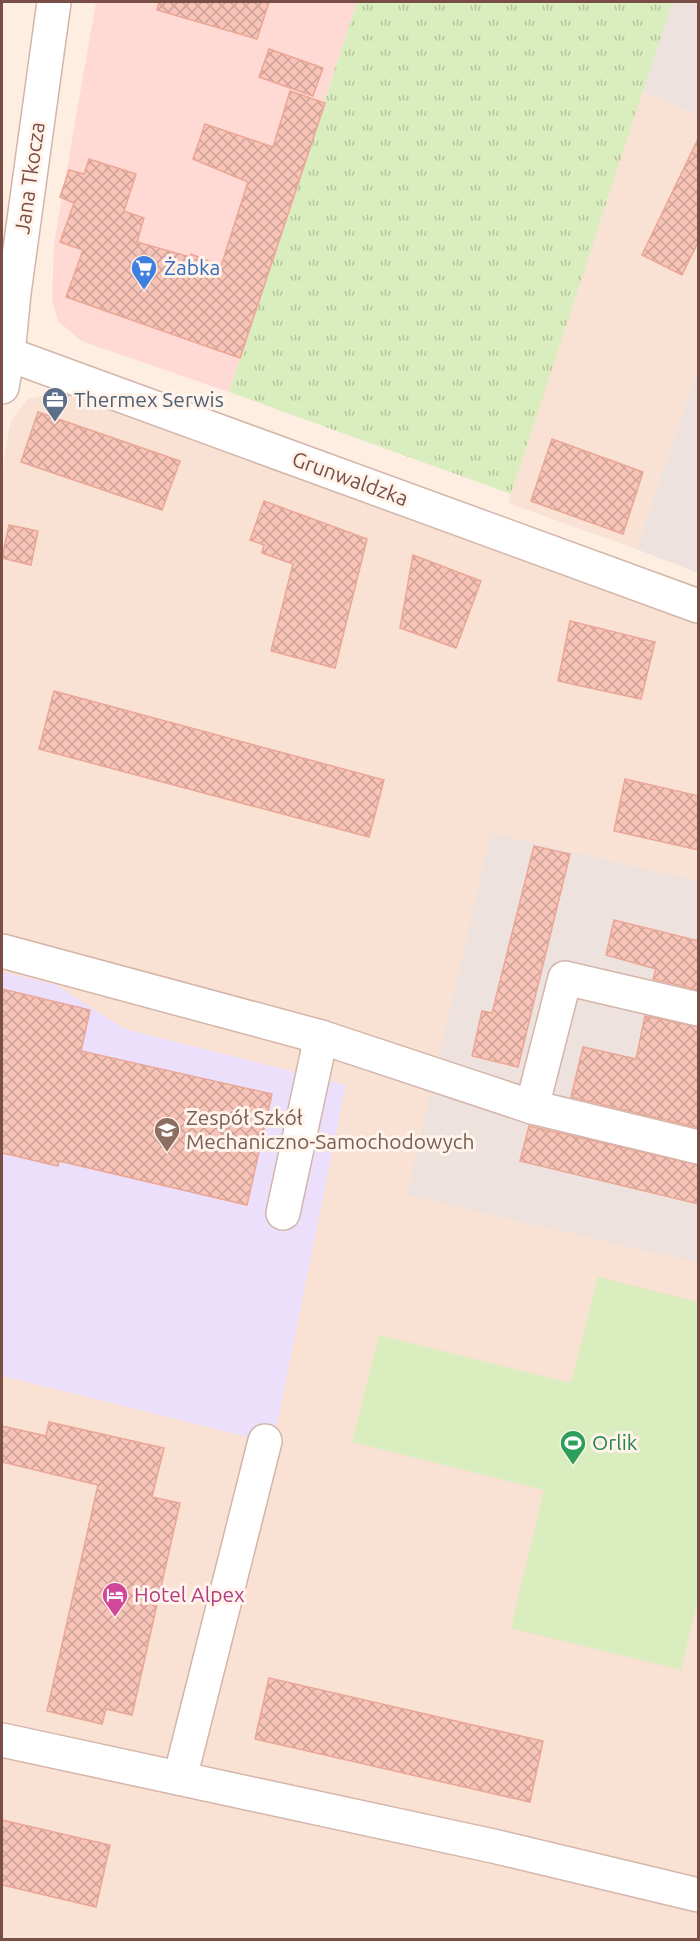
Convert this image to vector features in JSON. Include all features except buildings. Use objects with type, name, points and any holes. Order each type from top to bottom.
[{"type":"street","name":"Jana Tkocza","points":[[2,387],[54,2]]},
{"type":"street","name":"Grunwaldzka","points":[[5,353],[699,606]]},
{"type":"street","points":[[2,951],[321,1037],[532,1107],[699,1147]]},
{"type":"street","points":[[532,1107],[565,978],[699,1009]]},
{"type":"street","points":[[283,1213],[321,1037]]},
{"type":"street","points":[[180,1778],[265,1441]]},
{"type":"street","points":[[2,1740],[493,1846],[699,1895]]},
{"type":"shaded area","points":[[96,2],[357,2],[229,392],[81,341],[58,321],[52,299],[54,243]]},
{"type":"shaded area","points":[[672,2],[698,2],[698,116],[642,91]]},
{"type":"shaded area","points":[[642,91],[698,116],[698,369],[636,549],[508,503]]},
{"type":"shaded area","points":[[698,369],[698,573],[636,549]]},
{"type":"shaded area","points":[[64,391],[698,625],[698,1939],[2,1940],[2,473],[9,428],[14,416],[28,399]]},
{"type":"shaded area","points":[[491,833],[698,881],[698,1263],[407,1195]]},
{"type":"shaded area","name":"Zespół Szkół Mechaniczno-Samochodowych","points":[[2,972],[56,985],[125,1029],[346,1085],[273,1443],[2,1376]]},
{"type":"green space","points":[[357,2],[672,2],[511,494],[229,392]]},
{"type":"green space","name":"Orlik","points":[[598,1277],[698,1302],[698,1599],[681,1670],[511,1628],[544,1490],[352,1442],[379,1335],[571,1383]]},
{"type":"place","name":"Żabka","points":[[144,291]]},
{"type":"place","name":"Thermex Serwis","points":[[55,423]]},
{"type":"place","name":"Zespół Szkół Mechaniczno-Samochodowych","points":[[167,1153]]},
{"type":"place","name":"Orlik","points":[[573,1466]]},
{"type":"place","name":"Hotel Alpex","points":[[115,1618]]}]
